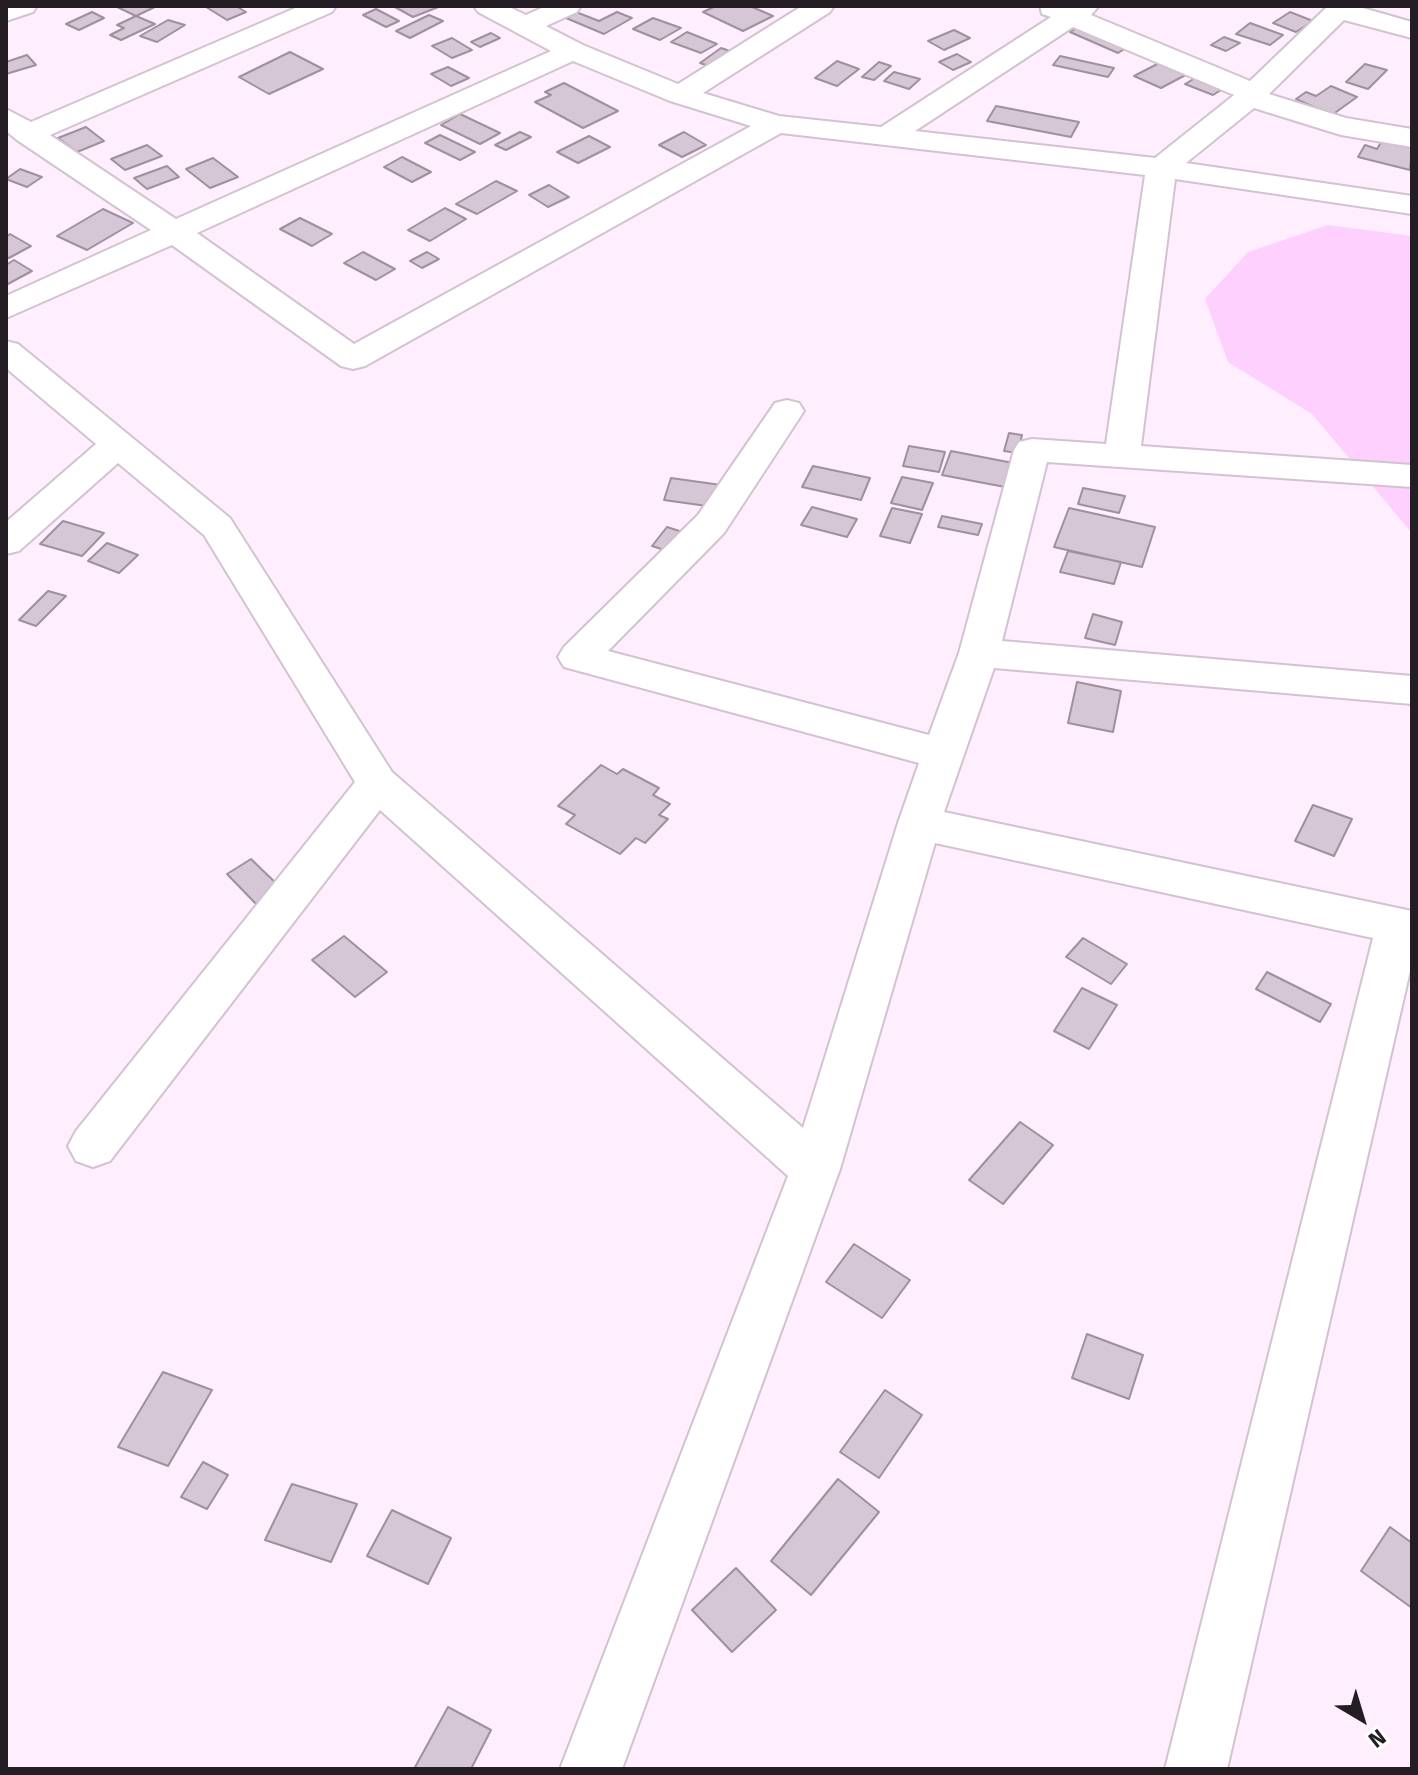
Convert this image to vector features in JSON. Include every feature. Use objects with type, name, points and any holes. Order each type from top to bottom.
[{"type":"street","points":[[6,13],[24,6]]},
{"type":"street","points":[[17,126],[323,6]]},
{"type":"street","points":[[487,6],[573,51],[680,95],[776,124],[1161,168],[1412,205]]},
{"type":"street","points":[[525,26],[568,6]]},
{"type":"street","points":[[680,95],[821,6]]},
{"type":"street","points":[[1122,456],[1161,168],[1251,95],[1341,8],[1412,30]]},
{"type":"street","points":[[889,135],[1067,9],[1251,95],[1341,126],[1412,138]]},
{"type":"street","points":[[6,308],[573,51]]},
{"type":"street","points":[[17,126],[173,231],[353,359],[776,124]]},
{"type":"street","points":[[6,351],[217,527],[377,783],[815,1169]]},
{"type":"street","points":[[787,411],[711,524],[578,657],[943,754]]},
{"type":"street","points":[[6,542],[118,444]]},
{"type":"street","points":[[591,1769],[815,1169],[919,823],[979,653],[1032,450],[1412,476]]},
{"type":"street","points":[[979,653],[1412,690]]},
{"type":"street","points":[[93,1146],[377,783]]},
{"type":"street","points":[[919,823],[1405,927],[1196,1769]]},
{"type":"shaded area","points":[[1328,225],[1412,236],[1412,533],[1312,414],[1228,362],[1205,299],[1248,252]]},
{"type":"building","points":[[115,6],[157,6],[136,16]]},
{"type":"building","points":[[236,6],[246,12],[227,20],[206,7]]},
{"type":"building","points":[[393,6],[441,6],[413,17]]},
{"type":"building","points":[[716,6],[750,6],[773,16],[743,31],[703,12]]},
{"type":"building","points":[[376,9],[399,21],[386,27],[363,15]]},
{"type":"building","points":[[92,12],[104,18],[79,30],[66,24]]},
{"type":"building","points":[[576,12],[599,21],[617,12],[632,18],[604,34],[566,18]]},
{"type":"building","points":[[1290,12],[1313,21],[1296,32],[1273,23]]},
{"type":"building","points":[[429,15],[443,21],[410,38],[396,31]]},
{"type":"building","points":[[136,16],[155,24],[121,40],[110,35],[124,28],[117,25]]},
{"type":"building","points":[[653,18],[681,28],[660,40],[633,29]]},
{"type":"building","points":[[168,20],[185,25],[157,42],[140,36]]},
{"type":"building","points":[[1086,23],[1134,43],[1118,53],[1070,32]]},
{"type":"building","points":[[1250,23],[1283,35],[1270,45],[1236,34]]},
{"type":"building","points":[[954,30],[970,38],[944,50],[928,41]]},
{"type":"building","points":[[687,32],[717,44],[701,53],[671,42]]},
{"type":"building","points":[[491,33],[500,38],[480,47],[471,42]]},
{"type":"building","points":[[1224,37],[1240,43],[1226,51],[1211,45]]},
{"type":"building","points":[[452,38],[472,50],[452,58],[432,46]]},
{"type":"building","points":[[721,48],[736,53],[715,68],[700,63]]},
{"type":"building","points":[[290,52],[323,69],[269,94],[239,77]]},
{"type":"building","points":[[957,54],[971,62],[953,70],[939,62]]},
{"type":"building","points":[[27,55],[36,65],[6,74],[6,62]]},
{"type":"building","points":[[1060,56],[1114,68],[1108,77],[1053,65]]},
{"type":"building","points":[[1167,59],[1193,71],[1161,88],[1134,76]]},
{"type":"building","points":[[837,61],[859,69],[837,86],[815,78]]},
{"type":"building","points":[[879,62],[891,66],[874,80],[862,77]]},
{"type":"building","points":[[1365,64],[1387,70],[1368,89],[1346,82]]},
{"type":"building","points":[[448,67],[469,78],[451,86],[431,74]]},
{"type":"building","points":[[894,72],[920,79],[909,89],[884,81]]},
{"type":"building","points":[[1202,74],[1229,85],[1213,95],[1185,84]]},
{"type":"building","points":[[564,83],[618,111],[583,128],[535,102],[551,95],[545,92]]},
{"type":"building","points":[[1331,86],[1357,97],[1332,115],[1296,99],[1306,92],[1316,96]]},
{"type":"building","points":[[996,106],[1079,122],[1071,137],[987,121]]},
{"type":"building","points":[[460,114],[500,133],[480,144],[441,125]]},
{"type":"building","points":[[86,127],[104,141],[77,152],[58,138]]},
{"type":"building","points":[[520,132],[531,137],[506,150],[495,145]]},
{"type":"building","points":[[684,132],[706,145],[682,157],[659,145]]},
{"type":"building","points":[[440,135],[475,152],[460,160],[425,143]]},
{"type":"building","points":[[589,136],[610,147],[578,163],[557,152]]},
{"type":"building","points":[[1383,139],[1412,147],[1410,170],[1358,157],[1365,145],[1377,149]]},
{"type":"building","points":[[147,145],[162,156],[125,170],[111,159]]},
{"type":"building","points":[[402,157],[431,172],[412,182],[384,167]]},
{"type":"building","points":[[213,158],[238,177],[210,188],[186,169]]},
{"type":"building","points":[[167,166],[179,177],[147,189],[134,178]]},
{"type":"building","points":[[20,169],[42,177],[27,187],[6,179]]},
{"type":"building","points":[[496,181],[517,191],[477,214],[456,204]]},
{"type":"building","points":[[549,185],[569,197],[548,207],[529,195]]},
{"type":"building","points":[[445,208],[466,219],[430,241],[408,230]]},
{"type":"building","points":[[103,209],[133,223],[87,250],[57,236]]},
{"type":"building","points":[[300,218],[332,234],[312,246],[280,229]]},
{"type":"building","points":[[10,234],[31,246],[6,257],[6,237]]},
{"type":"building","points":[[363,252],[395,269],[376,280],[344,263]]},
{"type":"building","points":[[427,252],[439,259],[422,268],[410,261]]},
{"type":"building","points":[[14,260],[32,271],[6,285],[6,265]]},
{"type":"building","points":[[1009,433],[1022,435],[1018,453],[1004,451]]},
{"type":"building","points":[[909,446],[945,452],[939,472],[903,466]]},
{"type":"building","points":[[951,451],[1013,463],[1005,487],[942,475]]},
{"type":"building","points":[[813,466],[870,478],[861,500],[802,487]]},
{"type":"building","points":[[902,477],[933,483],[922,510],[891,503]]},
{"type":"building","points":[[671,478],[721,485],[714,507],[664,500]]},
{"type":"building","points":[[1083,488],[1125,496],[1119,513],[1078,504]]},
{"type":"building","points":[[812,507],[857,519],[847,537],[801,525]]},
{"type":"building","points":[[892,508],[922,514],[910,543],[880,536]]},
{"type":"building","points":[[1069,508],[1155,527],[1142,567],[1054,547]]},
{"type":"building","points":[[942,516],[982,524],[978,535],[938,527]]},
{"type":"building","points":[[63,521],[104,533],[82,556],[40,544]]},
{"type":"building","points":[[667,527],[707,540],[692,559],[652,546]]},
{"type":"building","points":[[107,543],[138,555],[119,573],[88,561]]},
{"type":"building","points":[[1068,551],[1121,562],[1114,584],[1060,572]]},
{"type":"building","points":[[48,591],[66,596],[36,626],[19,620]]},
{"type":"building","points":[[1093,614],[1122,622],[1115,645],[1085,638]]},
{"type":"building","points":[[1077,682],[1121,691],[1113,732],[1068,723]]},
{"type":"building","points":[[601,765],[617,774],[623,769],[659,788],[653,795],[670,804],[659,815],[668,819],[645,843],[636,838],[620,854],[566,824],[575,815],[558,806]]},
{"type":"building","points":[[1313,805],[1352,819],[1334,856],[1295,841]]},
{"type":"building","points":[[251,859],[282,889],[257,905],[227,874]]},
{"type":"building","points":[[344,936],[387,972],[355,997],[312,960]]},
{"type":"building","points":[[1083,938],[1127,964],[1111,984],[1066,957]]},
{"type":"building","points":[[1267,972],[1331,1004],[1320,1022],[1256,989]]},
{"type":"building","points":[[1082,988],[1117,1005],[1089,1049],[1054,1031]]},
{"type":"building","points":[[1020,1122],[1053,1145],[1003,1204],[969,1180]]},
{"type":"building","points":[[854,1244],[910,1280],[882,1318],[826,1282]]},
{"type":"building","points":[[1087,1334],[1143,1355],[1129,1399],[1072,1378]]},
{"type":"building","points":[[163,1372],[212,1390],[168,1466],[118,1447]]},
{"type":"building","points":[[885,1390],[922,1415],[879,1478],[840,1452]]},
{"type":"building","points":[[203,1462],[228,1475],[207,1509],[181,1497]]},
{"type":"building","points":[[838,1479],[879,1512],[811,1595],[771,1561]]},
{"type":"building","points":[[292,1484],[357,1504],[331,1562],[265,1540]]},
{"type":"building","points":[[392,1510],[451,1538],[428,1584],[367,1556]]},
{"type":"building","points":[[1390,1527],[1412,1543],[1412,1608],[1361,1571]]},
{"type":"building","points":[[736,1568],[776,1610],[732,1652],[692,1610]]},
{"type":"building","points":[[448,1707],[491,1730],[471,1769],[414,1769]]}]
